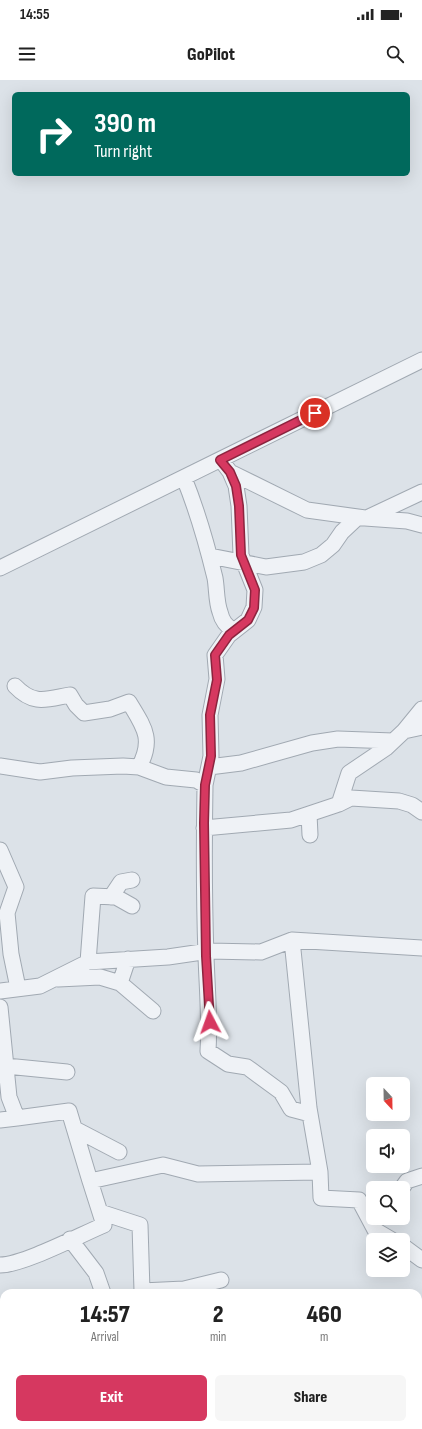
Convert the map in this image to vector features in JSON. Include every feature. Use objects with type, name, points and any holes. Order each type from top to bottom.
[{"type":"street","points":[[0,568],[422,360]]},
{"type":"street","points":[[220,460],[230,472],[236,486],[239,506],[241,555],[255,590],[254,608],[248,620],[234,631],[215,655],[217,680],[210,715],[211,756],[205,785],[204,828],[206,952],[210,1022],[208,1051],[228,1064],[248,1067],[280,1092],[291,1109],[310,1114]]},
{"type":"street","points":[[230,472],[307,510],[362,518],[407,521],[422,524]]},
{"type":"street","points":[[184,478],[192,498],[210,556],[216,581],[219,612],[224,624],[234,631]]},
{"type":"street","points":[[210,556],[266,567],[304,562],[321,555],[333,546],[342,532],[362,518],[422,492]]},
{"type":"street","points":[[15,686],[22,694],[36,700],[70,695],[84,714],[110,709],[129,702],[144,726],[147,741],[146,754],[139,767]]},
{"type":"street","points":[[339,804],[349,773],[386,748],[399,736],[422,709]]},
{"type":"street","points":[[209,767],[241,763],[312,743],[338,739],[399,736],[422,727]]},
{"type":"street","points":[[0,766],[40,772],[72,768],[123,766],[139,767],[166,778],[196,780],[205,785]]},
{"type":"street","points":[[204,828],[291,820],[339,804],[351,798],[399,801],[412,805],[422,812]]},
{"type":"street","points":[[309,814],[310,835]]},
{"type":"street","points":[[0,850],[16,887],[7,913],[11,954],[18,988]]},
{"type":"street","points":[[111,897],[121,882],[132,880]]},
{"type":"street","points":[[88,962],[94,896],[116,897],[132,906]]},
{"type":"street","points":[[292,940],[310,1114],[320,1172],[321,1198],[366,1201]]},
{"type":"street","points":[[0,991],[40,986],[88,962],[168,957],[206,952],[261,952],[292,940],[422,948]]},
{"type":"street","points":[[120,983],[128,959]]},
{"type":"street","points":[[53,980],[100,977],[120,983],[149,1007]]},
{"type":"street","points":[[0,1007],[9,1097],[17,1118]]},
{"type":"street","points":[[6,1066],[67,1072]]},
{"type":"street","points":[[0,1120],[69,1111],[104,1225],[7,1265],[0,1265]]},
{"type":"street","points":[[75,1129],[119,1152]]},
{"type":"street","points":[[90,1181],[163,1165],[198,1174],[320,1172]]},
{"type":"street","points":[[407,1181],[422,1176]]},
{"type":"street","points":[[100,1212],[145,1225],[141,1289]]},
{"type":"street","points":[[373,1225],[375,1230],[380,1233]]},
{"type":"street","points":[[70,1239],[96,1273],[102,1289]]},
{"type":"street","points":[[410,1251],[422,1260]]},
{"type":"street","points":[[184,1289],[221,1280]]},
{"type":"route","points":[[210,1022],[206,956],[204,823],[205,785],[211,756],[210,715],[217,680],[215,655],[229,635],[248,620],[254,608],[255,590],[241,555],[239,506],[236,486],[230,472],[220,460],[315,413]]}]
